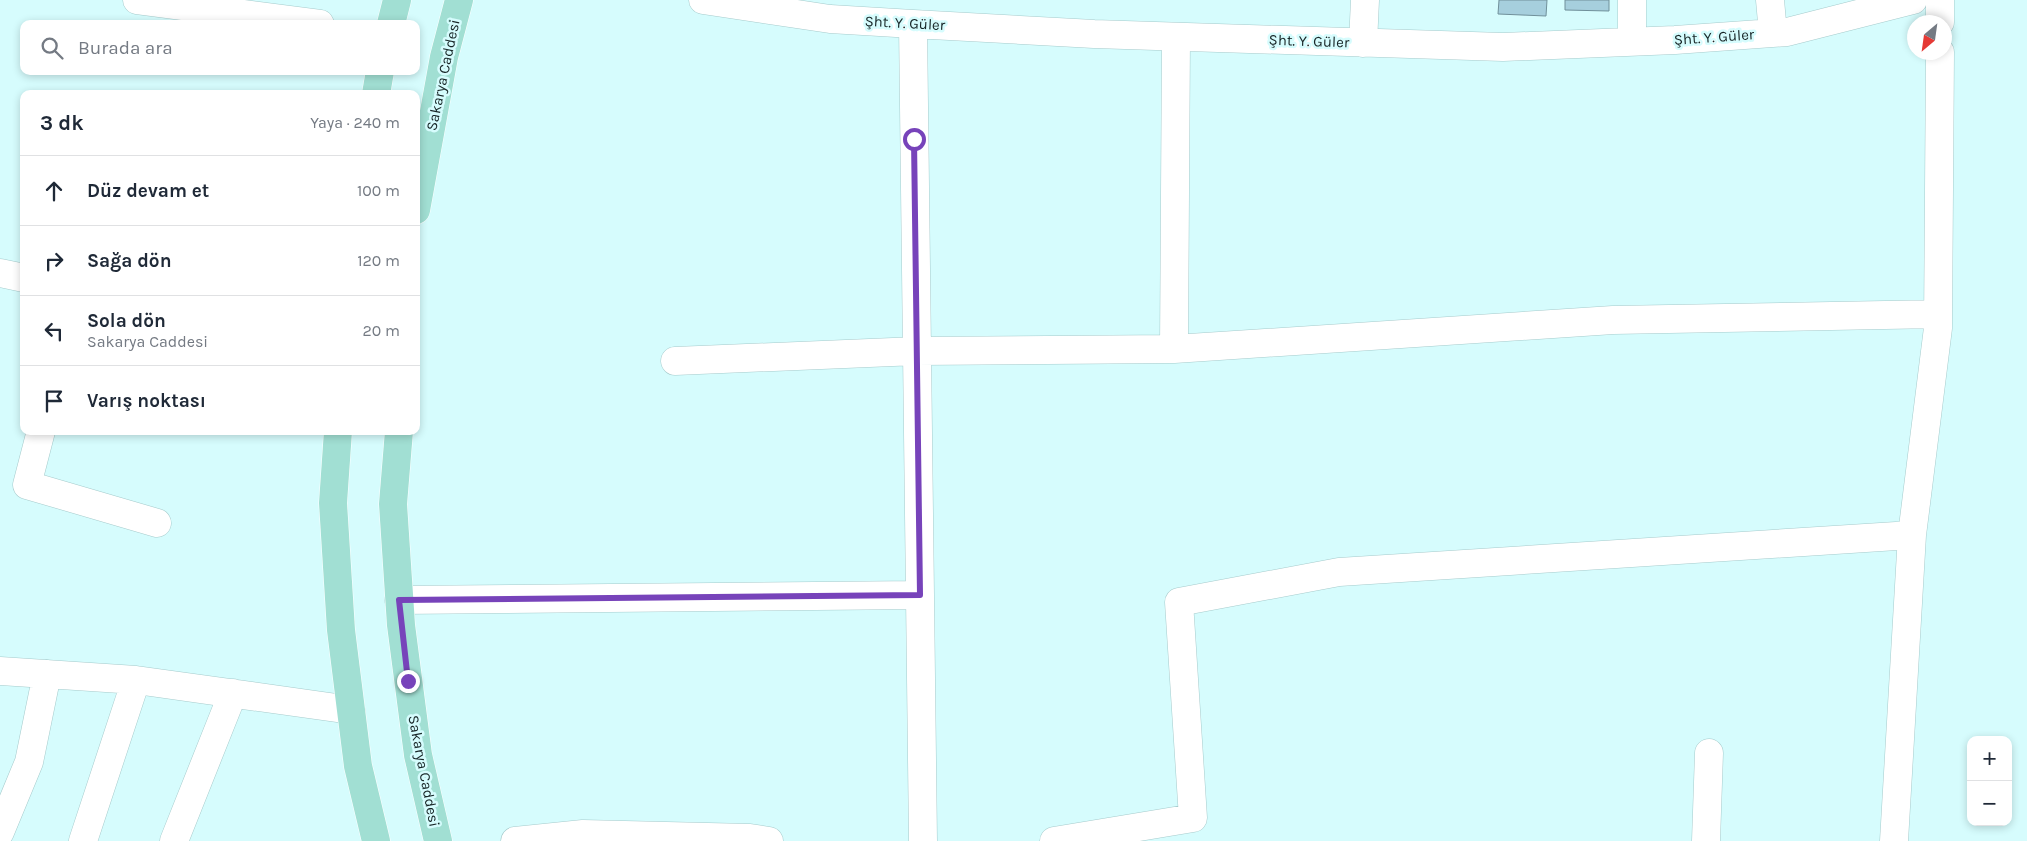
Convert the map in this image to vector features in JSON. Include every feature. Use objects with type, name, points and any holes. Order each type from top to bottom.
[{"type":"main road","points":[[392,20],[398,0]]},
{"type":"main road","name":"Sakarya Caddesi","points":[[420,188],[444,57],[459,0]]},
{"type":"main road","points":[[377,90],[379,75]]},
{"type":"main road","points":[[338,435],[332,503],[340,630],[358,766],[376,841]]},
{"type":"main road","name":"Sakarya Caddesi","points":[[399,435],[393,504],[401,625],[418,755],[438,841]]},
{"type":"street","points":[[136,0],[289,20]]},
{"type":"street","name":"Şht. Y. Güler","points":[[703,0],[830,19],[913,24],[1176,37],[1503,47],[1632,42],[1787,32],[1913,0]]},
{"type":"street","points":[[1363,43],[1365,0]]},
{"type":"street","points":[[1632,0],[1632,42]]},
{"type":"street","points":[[1770,0],[1773,33]]},
{"type":"street","points":[[1940,0],[1940,15]]},
{"type":"street","points":[[913,24],[923,841]]},
{"type":"street","points":[[1174,349],[1176,37]]},
{"type":"street","points":[[1894,841],[1912,534],[1938,314],[1940,60]]},
{"type":"street","points":[[0,273],[20,277]]},
{"type":"street","points":[[675,361],[917,351],[1174,349],[1614,320],[1938,314]]},
{"type":"street","points":[[40,435],[27,485],[157,523]]},
{"type":"street","points":[[1054,841],[1193,818],[1179,602],[1339,572],[1912,534]]},
{"type":"street","points":[[399,600],[920,595]]},
{"type":"street","points":[[0,670],[136,680],[351,710]]},
{"type":"street","points":[[0,832],[29,762],[47,674]]},
{"type":"street","points":[[83,841],[136,680]]},
{"type":"street","points":[[174,841],[233,693]]},
{"type":"street","points":[[1706,841],[1709,753]]},
{"type":"street","points":[[515,841],[583,834],[750,838],[769,841]]},
{"type":"building","points":[[1499,0],[1547,0],[1546,16],[1498,14]]},
{"type":"building","points":[[1565,0],[1609,0],[1609,11],[1565,10]]},
{"type":"route","points":[[408,681],[399,600],[920,595],[914,139]]}]
